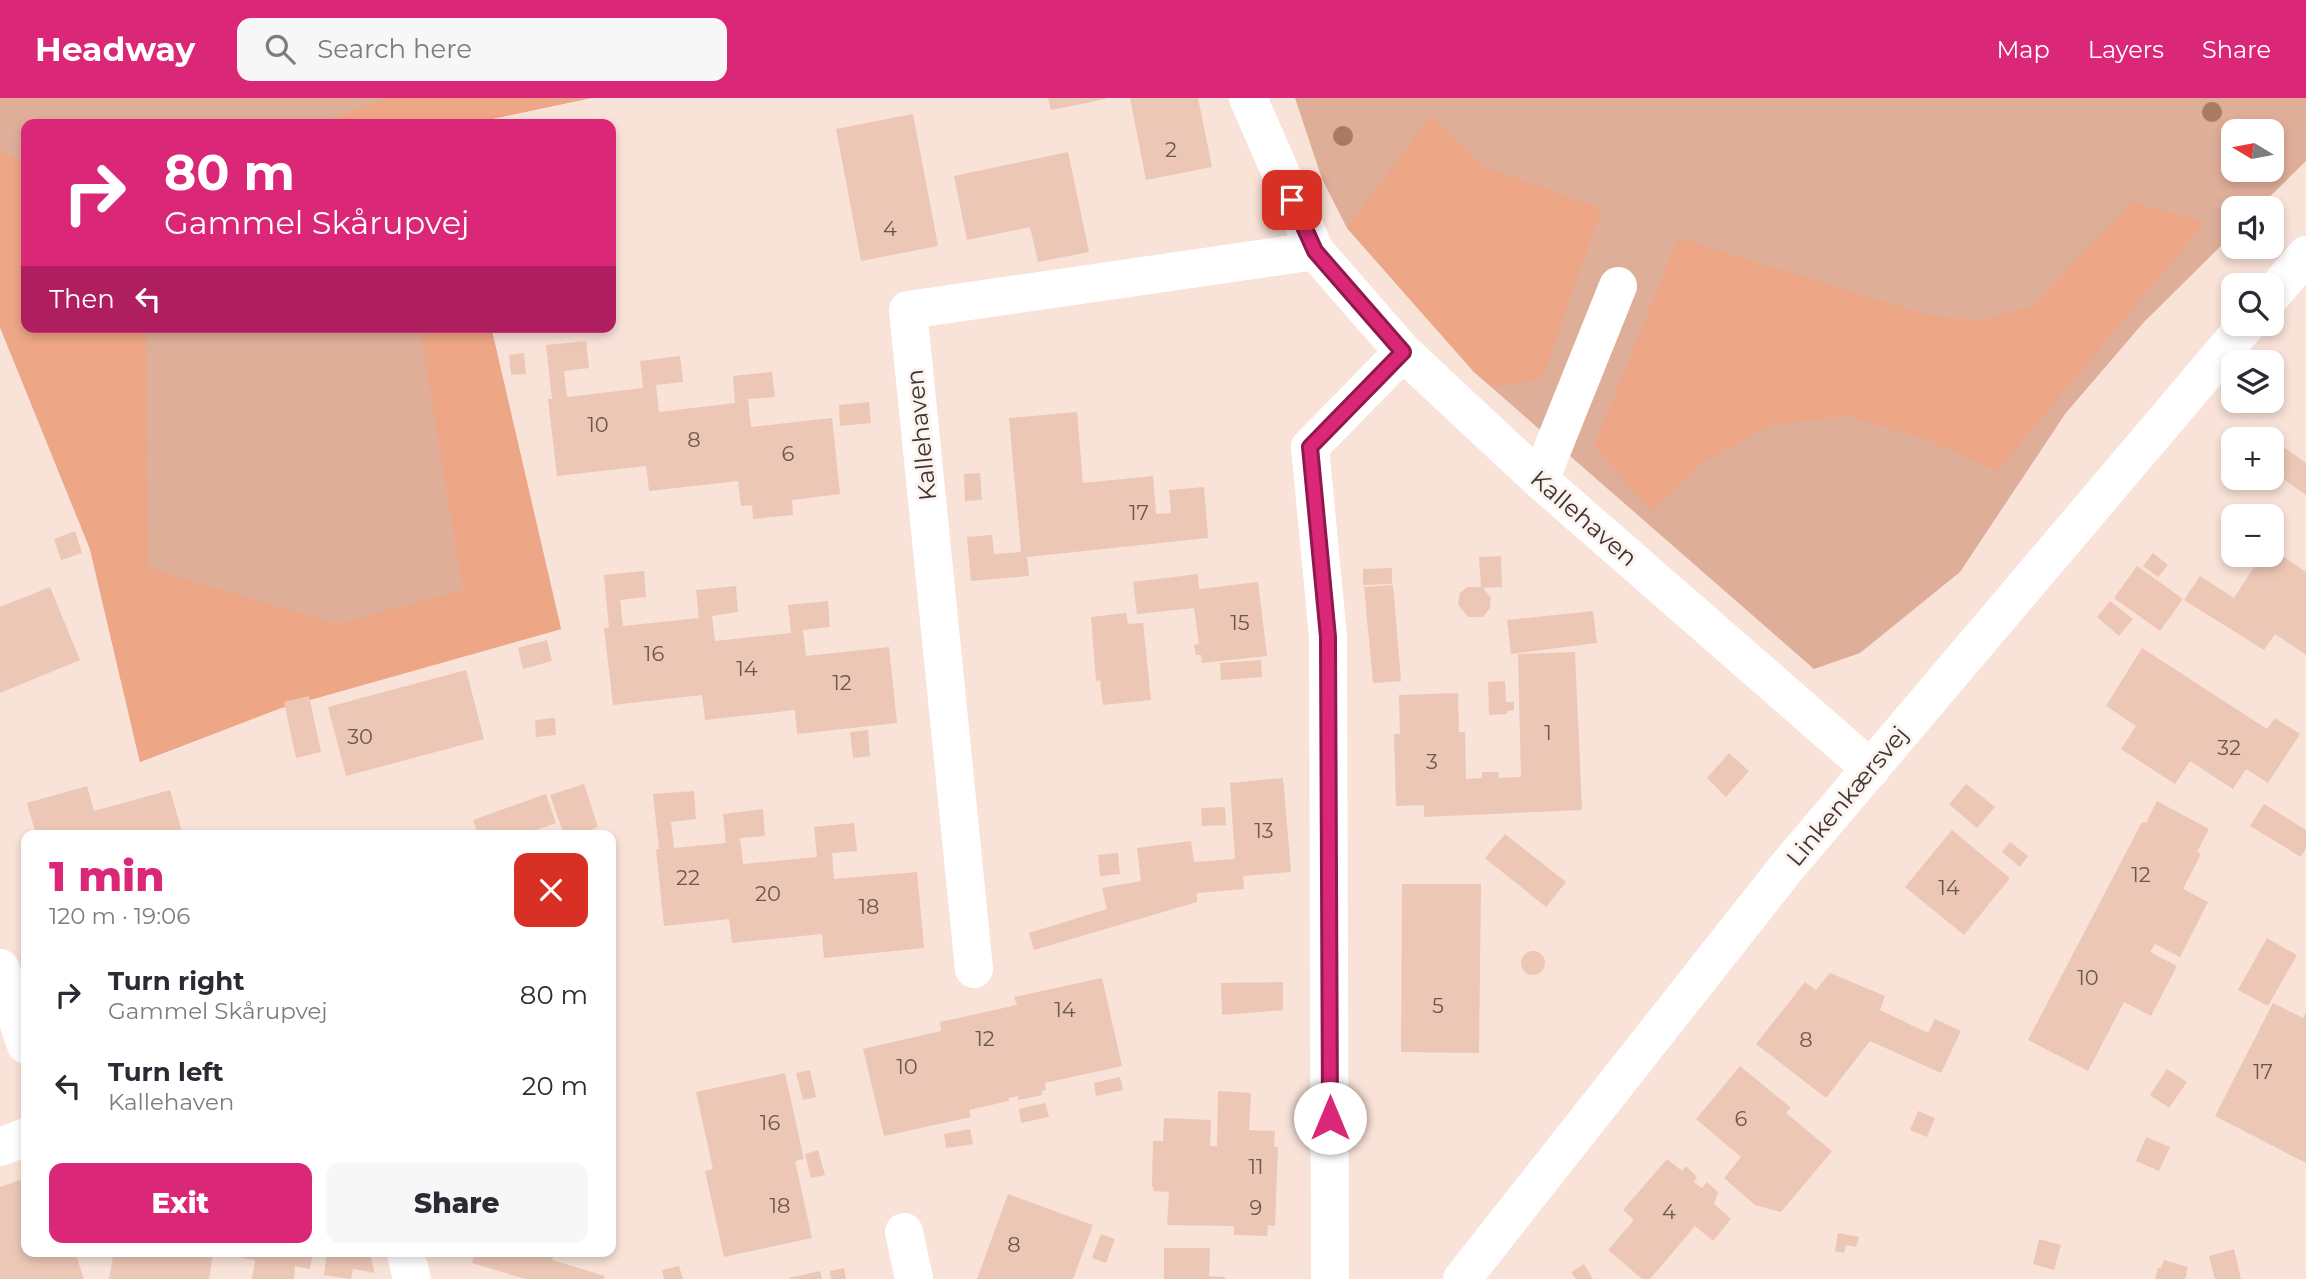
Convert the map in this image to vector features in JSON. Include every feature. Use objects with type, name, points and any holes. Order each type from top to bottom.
[{"type":"street","name":"Kallehaven","points":[[1248,98],[1315,251],[1403,352],[1540,480],[1871,769]]},
{"type":"street","name":"Kallehaven","points":[[974,970],[908,310],[1315,251]]},
{"type":"street","points":[[2284,281],[2306,255]]},
{"type":"street","points":[[1540,480],[1618,286]]},
{"type":"street","name":"Linkenkærsvej","points":[[1462,1279],[1787,867],[2237,336]]},
{"type":"street","points":[[1330,1277],[1328,637],[1310,447],[1403,352]]},
{"type":"street","points":[[0,968],[21,1030]]},
{"type":"street","points":[[0,1147],[21,1139]]},
{"type":"street","points":[[904,1232],[914,1279]]},
{"type":"street","points":[[406,1257],[412,1279]]},
{"type":"shaded area","points":[[0,98],[591,98],[492,119],[21,119],[21,333],[492,333],[561,629],[281,708],[140,762],[90,549],[0,327]]},
{"type":"shaded area","points":[[386,98],[591,98],[492,119],[331,119]]},
{"type":"shaded area","points":[[1295,98],[2306,98],[2306,161],[2270,196],[2221,196],[2221,246],[2144,322],[2065,414],[1960,572],[1860,653],[1814,669],[1474,372],[1347,228],[1322,179]]},
{"type":"shaded area","points":[[1431,116],[1486,168],[1602,208],[1542,379],[1492,387],[1474,372],[1347,228]]},
{"type":"shaded area","points":[[0,151],[21,159],[21,333],[144,333],[148,568],[337,624],[463,590],[421,333],[492,333],[561,629],[281,708],[140,762],[90,549],[0,327]]},
{"type":"shaded area","points":[[2133,202],[2205,222],[1997,471],[1927,440],[1848,416],[1771,425],[1704,462],[1651,511],[1594,446],[1678,238],[1931,316],[1984,320],[2032,306]]},
{"type":"building","points":[[1048,98],[1105,98],[1106,99],[1051,110]]},
{"type":"building","points":[[1130,98],[1198,98],[1212,167],[1146,180]]},
{"type":"building","points":[[913,114],[938,246],[861,261],[836,129]]},
{"type":"building","points":[[1068,152],[1089,252],[1038,262],[1030,227],[967,240],[954,176]]},
{"type":"building","points":[[586,341],[589,368],[564,371],[567,397],[643,388],[640,361],[680,356],[683,382],[656,385],[659,412],[735,403],[733,376],[772,372],[775,397],[748,399],[751,427],[832,418],[840,494],[792,500],[793,515],[753,519],[752,505],[741,506],[738,481],[649,491],[646,466],[557,476],[548,399],[552,399],[546,345]]},
{"type":"building","points":[[524,353],[526,374],[511,375],[509,355]]},
{"type":"building","points":[[869,402],[871,423],[840,426],[839,405]]},
{"type":"building","points":[[1077,412],[1083,483],[1153,476],[1156,514],[1171,513],[1169,490],[1204,487],[1208,538],[1027,557],[1029,576],[971,581],[967,537],[992,535],[994,554],[1021,552],[1009,418]]},
{"type":"building","points":[[2284,447],[2306,463],[2306,495],[2284,479]]},
{"type":"building","points":[[980,473],[982,500],[965,501],[964,474]]},
{"type":"building","points":[[75,531],[82,553],[61,560],[54,539]]},
{"type":"building","points":[[2153,553],[2168,565],[2158,577],[2143,566]]},
{"type":"building","points":[[1501,556],[1502,587],[1483,588],[1491,598],[1490,608],[1483,617],[1468,617],[1458,604],[1460,593],[1467,587],[1481,587],[1479,557]]},
{"type":"building","points":[[2284,557],[2306,572],[2306,655],[2275,634],[2264,650],[2184,600],[2200,576],[2234,598],[2254,567],[2284,567]]},
{"type":"building","points":[[2137,566],[2183,599],[2160,631],[2114,598]]},
{"type":"building","points":[[1392,568],[1392,584],[1363,585],[1363,569]]},
{"type":"building","points":[[644,571],[646,597],[620,600],[623,626],[699,618],[696,590],[736,586],[738,612],[712,616],[715,641],[791,633],[788,605],[828,601],[830,627],[803,630],[806,656],[889,647],[897,723],[797,734],[795,710],[705,720],[702,695],[613,705],[604,628],[609,628],[604,575]]},
{"type":"building","points":[[1198,574],[1199,589],[1258,582],[1267,656],[1202,663],[1201,655],[1196,655],[1194,645],[1199,644],[1194,608],[1137,614],[1133,582]]},
{"type":"building","points":[[1393,585],[1401,681],[1373,683],[1364,587]]},
{"type":"building","points":[[50,587],[80,660],[0,693],[0,607]]},
{"type":"building","points":[[2110,601],[2133,619],[2119,636],[2097,617]]},
{"type":"building","points":[[1593,611],[1597,643],[1511,654],[1507,620]]},
{"type":"building","points":[[1126,613],[1128,624],[1143,623],[1151,700],[1103,705],[1100,680],[1096,681],[1091,617]]},
{"type":"building","points":[[547,640],[552,661],[523,669],[518,648]]},
{"type":"building","points":[[2142,648],[2267,729],[2275,718],[2300,734],[2268,783],[2246,769],[2233,789],[2190,761],[2175,784],[2121,749],[2136,726],[2106,706]]},
{"type":"building","points":[[1575,652],[1582,810],[1424,817],[1424,805],[1396,806],[1394,734],[1400,734],[1399,695],[1458,693],[1459,732],[1465,732],[1466,779],[1482,778],[1482,772],[1499,772],[1498,778],[1521,777],[1518,654]]},
{"type":"building","points":[[1261,660],[1262,677],[1221,680],[1220,663]]},
{"type":"building","points":[[466,670],[484,739],[346,776],[328,707]]},
{"type":"building","points":[[1505,681],[1506,702],[1514,702],[1514,710],[1507,711],[1507,714],[1489,715],[1488,682]]},
{"type":"building","points":[[309,696],[321,752],[296,758],[284,702]]},
{"type":"building","points":[[555,718],[556,735],[536,737],[535,720]]},
{"type":"building","points":[[868,730],[870,756],[853,758],[850,732]]},
{"type":"building","points":[[1729,753],[1749,771],[1726,797],[1707,778]]},
{"type":"building","points":[[1283,778],[1291,872],[1243,876],[1244,889],[1197,893],[1197,902],[1034,950],[1029,933],[1107,909],[1102,888],[1141,881],[1137,848],[1191,841],[1194,862],[1235,859],[1230,783]]},
{"type":"building","points":[[584,784],[598,827],[590,830],[562,830],[550,795]]},
{"type":"building","points":[[1966,784],[1995,807],[1977,828],[1949,804]]},
{"type":"building","points":[[87,786],[94,811],[170,790],[182,830],[35,830],[27,803]]},
{"type":"building","points":[[694,791],[696,819],[671,822],[674,848],[726,843],[723,814],[763,809],[765,836],[740,838],[743,864],[817,857],[814,827],[854,823],[857,851],[832,853],[834,879],[917,872],[924,948],[824,958],[822,934],[732,943],[729,919],[664,926],[653,794]]},
{"type":"building","points":[[546,794],[556,823],[536,830],[476,830],[473,820]]},
{"type":"building","points":[[2157,801],[2209,829],[2197,852],[2201,854],[2183,889],[2208,902],[2180,957],[2155,944],[2150,952],[2177,966],[2151,1016],[2124,1002],[2088,1071],[2028,1040],[2142,822],[2146,823]]},
{"type":"building","points":[[2264,804],[2306,830],[2306,848],[2301,857],[2250,826]]},
{"type":"building","points":[[1225,807],[1226,825],[1202,826],[1201,808]]},
{"type":"building","points":[[1952,830],[2010,878],[1964,935],[1905,887]]},
{"type":"building","points":[[1505,834],[1566,882],[1546,907],[1485,858]]},
{"type":"building","points":[[2010,842],[2028,856],[2020,867],[2002,852]]},
{"type":"building","points":[[1118,853],[1120,874],[1100,876],[1098,855]]},
{"type":"building","points":[[1402,884],[1481,884],[1479,1053],[1401,1052]]},
{"type":"building","points":[[2267,938],[2297,955],[2268,1006],[2238,990]]},
{"type":"building","points":[[1533,951],[1542,954],[1545,963],[1542,972],[1533,975],[1524,972],[1521,963],[1524,954]]},
{"type":"building","points":[[1830,973],[1885,996],[1880,1010],[1928,1033],[1935,1019],[1961,1031],[1941,1073],[1870,1041],[1826,1098],[1756,1044],[1805,982],[1816,990]]},
{"type":"building","points":[[1102,978],[1122,1066],[1045,1083],[1046,1090],[1042,1091],[1042,1095],[1018,1100],[1018,1096],[1009,1098],[1009,1101],[969,1110],[971,1117],[884,1136],[863,1049],[941,1031],[940,1022],[1017,1005],[1014,997]]},
{"type":"building","points":[[1283,982],[1283,1010],[1222,1015],[1221,983]]},
{"type":"building","points":[[2273,1003],[2303,1018],[2306,1012],[2306,1163],[2215,1116]]},
{"type":"building","points":[[1740,1066],[1791,1108],[1786,1113],[1832,1151],[1781,1212],[1755,1205],[1724,1178],[1741,1157],[1696,1119]]},
{"type":"building","points":[[2167,1069],[2187,1082],[2169,1108],[2150,1095]]},
{"type":"building","points":[[810,1070],[816,1097],[803,1100],[796,1073]]},
{"type":"building","points":[[785,1073],[804,1159],[795,1161],[812,1238],[724,1257],[705,1171],[713,1169],[696,1092]]},
{"type":"building","points":[[1120,1077],[1123,1090],[1096,1096],[1094,1083]]},
{"type":"building","points":[[1218,1091],[1251,1093],[1249,1130],[1275,1131],[1274,1147],[1278,1147],[1275,1226],[1268,1225],[1267,1236],[1234,1235],[1234,1226],[1167,1225],[1169,1192],[1154,1191],[1153,1141],[1163,1141],[1164,1118],[1211,1120],[1210,1146],[1217,1146]]},
{"type":"building","points":[[1045,1103],[1049,1117],[1021,1123],[1019,1109]]},
{"type":"building","points":[[1918,1111],[1935,1118],[1927,1137],[1910,1130]]},
{"type":"building","points":[[970,1129],[973,1144],[946,1148],[944,1134]]},
{"type":"building","points":[[2146,1137],[2170,1147],[2159,1171],[2136,1161]]},
{"type":"building","points":[[818,1150],[825,1175],[811,1178],[805,1154]]},
{"type":"building","points":[[1667,1159],[1682,1171],[1686,1166],[1697,1177],[1694,1182],[1702,1188],[1707,1182],[1718,1192],[1714,1204],[1731,1219],[1713,1241],[1695,1226],[1650,1279],[1642,1279],[1608,1250],[1634,1220],[1623,1210]]},
{"type":"building","points":[[21,1180],[21,1257],[77,1257],[84,1279],[0,1279],[0,1187]]},
{"type":"building","points":[[1008,1194],[1093,1225],[1073,1279],[977,1279]]},
{"type":"building","points":[[1838,1233],[1859,1237],[1856,1247],[1846,1245],[1844,1253],[1835,1251]]},
{"type":"building","points":[[1101,1234],[1115,1239],[1106,1263],[1092,1258]]},
{"type":"building","points":[[2039,1239],[2061,1245],[2054,1270],[2033,1264]]},
{"type":"building","points":[[1164,1248],[1210,1248],[1209,1276],[1225,1279],[1164,1279]]},
{"type":"building","points":[[2234,1249],[2241,1279],[2215,1279],[2209,1256]]},
{"type":"building","points":[[113,1257],[212,1257],[209,1279],[109,1279]]},
{"type":"building","points":[[237,1257],[312,1257],[310,1269],[295,1266],[294,1279],[252,1279],[255,1260]]},
{"type":"building","points":[[326,1257],[371,1257],[375,1273],[353,1269],[351,1279],[324,1275]]},
{"type":"building","points":[[474,1257],[553,1257],[552,1260],[605,1276],[604,1279],[526,1279],[472,1263]]},
{"type":"building","points":[[2164,1260],[2188,1267],[2185,1279],[2155,1279]]},
{"type":"building","points":[[1584,1264],[1593,1279],[1576,1279],[1571,1272]]},
{"type":"building","points":[[679,1266],[683,1279],[664,1279],[662,1270]]},
{"type":"building","points":[[844,1268],[846,1279],[831,1279],[830,1271]]},
{"type":"building","points":[[820,1271],[822,1279],[789,1279],[789,1278]]},
{"type":"route","points":[[1292,200],[1315,251],[1403,352],[1310,447],[1328,637],[1330,1118]]}]
